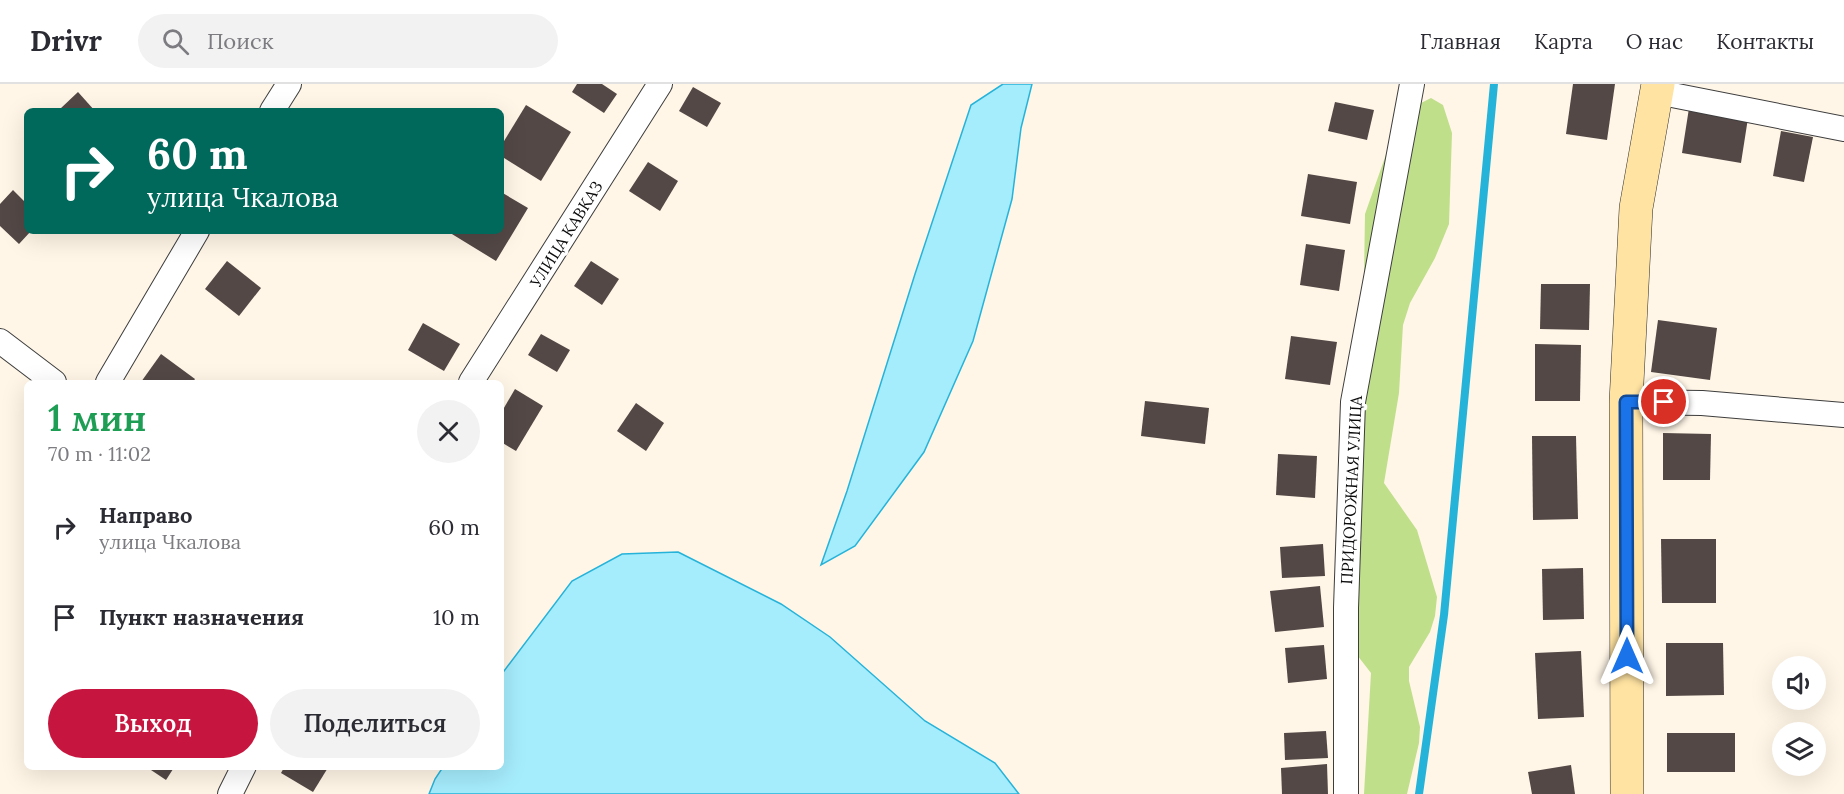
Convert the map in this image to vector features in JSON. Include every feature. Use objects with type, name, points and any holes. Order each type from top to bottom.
[{"type":"main road","points":[[1627,794],[1626,402],[1636,208],[1657,88]]},
{"type":"street","points":[[274,108],[289,84]]},
{"type":"street","name":"УЛИЦА КАВКАЗ","points":[[472,380],[660,84]]},
{"type":"street","name":"ПРИДОРОЖНАЯ УЛИЦА","points":[[1346,794],[1346,608],[1353,402],[1412,84]]},
{"type":"street","points":[[1657,88],[1844,129]]},
{"type":"street","points":[[109,380],[195,234]]},
{"type":"street","points":[[0,341],[51,380]]},
{"type":"street","points":[[1626,402],[1702,403],[1844,415]]},
{"type":"street","points":[[230,794],[242,770]]},
{"type":"green space","points":[[1431,98],[1443,105],[1452,133],[1449,224],[1435,258],[1410,303],[1403,325],[1399,393],[1384,483],[1417,530],[1437,597],[1430,632],[1409,667],[1409,681],[1420,727],[1419,743],[1407,794],[1364,794],[1371,673],[1340,633],[1362,399],[1365,214],[1395,129],[1409,109]]},
{"type":"water","points":[[1003,84],[1032,84],[1021,128],[1012,199],[973,341],[924,452],[855,546],[821,565],[971,105]]},
{"type":"water","points":[[678,552],[781,604],[830,637],[925,721],[995,763],[1019,794],[429,794],[441,770],[504,770],[504,671],[572,581],[622,554]]},
{"type":"building","points":[[577,84],[602,84],[617,94],[604,113],[572,92]]},
{"type":"building","points":[[1573,84],[1615,84],[1607,140],[1566,134]]},
{"type":"building","points":[[693,87],[721,103],[707,127],[679,111]]},
{"type":"building","points":[[78,92],[92,108],[61,108]]},
{"type":"building","points":[[1335,102],[1374,110],[1367,140],[1328,131]]},
{"type":"building","points":[[526,105],[571,132],[541,181],[504,158],[504,141]]},
{"type":"building","points":[[1689,108],[1748,118],[1741,163],[1682,153]]},
{"type":"building","points":[[1781,131],[1813,137],[1804,182],[1773,176]]},
{"type":"building","points":[[648,162],[678,181],[660,211],[629,191]]},
{"type":"building","points":[[1308,174],[1357,182],[1350,224],[1301,216]]},
{"type":"building","points":[[13,190],[24,201],[24,234],[28,234],[19,244],[0,226],[0,204]]},
{"type":"building","points":[[504,194],[528,208],[496,261],[452,234],[504,234]]},
{"type":"building","points":[[1306,244],[1345,250],[1339,291],[1300,285]]},
{"type":"building","points":[[227,261],[261,288],[239,316],[205,289]]},
{"type":"building","points":[[591,261],[619,279],[602,305],[574,286]]},
{"type":"building","points":[[1541,284],[1590,284],[1589,330],[1540,329]]},
{"type":"building","points":[[1658,320],[1717,328],[1710,380],[1651,372]]},
{"type":"building","points":[[423,323],[460,344],[444,371],[408,350]]},
{"type":"building","points":[[541,334],[570,350],[557,372],[528,355]]},
{"type":"building","points":[[1291,336],[1337,342],[1330,385],[1285,379]]},
{"type":"building","points":[[1535,344],[1581,345],[1580,401],[1535,401]]},
{"type":"building","points":[[161,354],[195,379],[194,380],[142,380]]},
{"type":"building","points":[[515,389],[543,406],[516,451],[504,444],[504,408]]},
{"type":"building","points":[[1145,401],[1209,408],[1205,444],[1141,436]]},
{"type":"building","points":[[636,403],[664,423],[646,451],[617,431]]},
{"type":"building","points":[[1663,433],[1711,434],[1710,480],[1663,480]]},
{"type":"building","points":[[1532,436],[1576,436],[1578,519],[1533,520]]},
{"type":"building","points":[[1278,454],[1317,456],[1315,498],[1276,495]]},
{"type":"building","points":[[1661,539],[1716,539],[1716,603],[1662,603]]},
{"type":"building","points":[[1323,544],[1325,576],[1282,578],[1280,547]]},
{"type":"building","points":[[1583,568],[1584,619],[1543,620],[1542,569]]},
{"type":"building","points":[[1320,586],[1324,627],[1275,632],[1270,591]]},
{"type":"building","points":[[1666,643],[1723,643],[1724,695],[1666,696]]},
{"type":"building","points":[[1324,645],[1327,679],[1288,683],[1285,648]]},
{"type":"building","points":[[1581,651],[1584,717],[1538,719],[1535,653]]},
{"type":"building","points":[[1326,731],[1328,758],[1285,760],[1284,733]]},
{"type":"building","points":[[1667,733],[1735,733],[1735,772],[1667,772]]},
{"type":"building","points":[[1327,764],[1328,794],[1282,794],[1281,768]]},
{"type":"building","points":[[1571,765],[1575,794],[1532,794],[1528,772]]},
{"type":"building","points":[[151,770],[172,770],[166,780]]},
{"type":"building","points":[[283,770],[327,770],[313,792],[281,773]]},
{"type":"waterway","points":[[1419,794],[1444,615],[1494,84]]},
{"type":"route","points":[[1627,656],[1626,402],[1664,402]]}]
